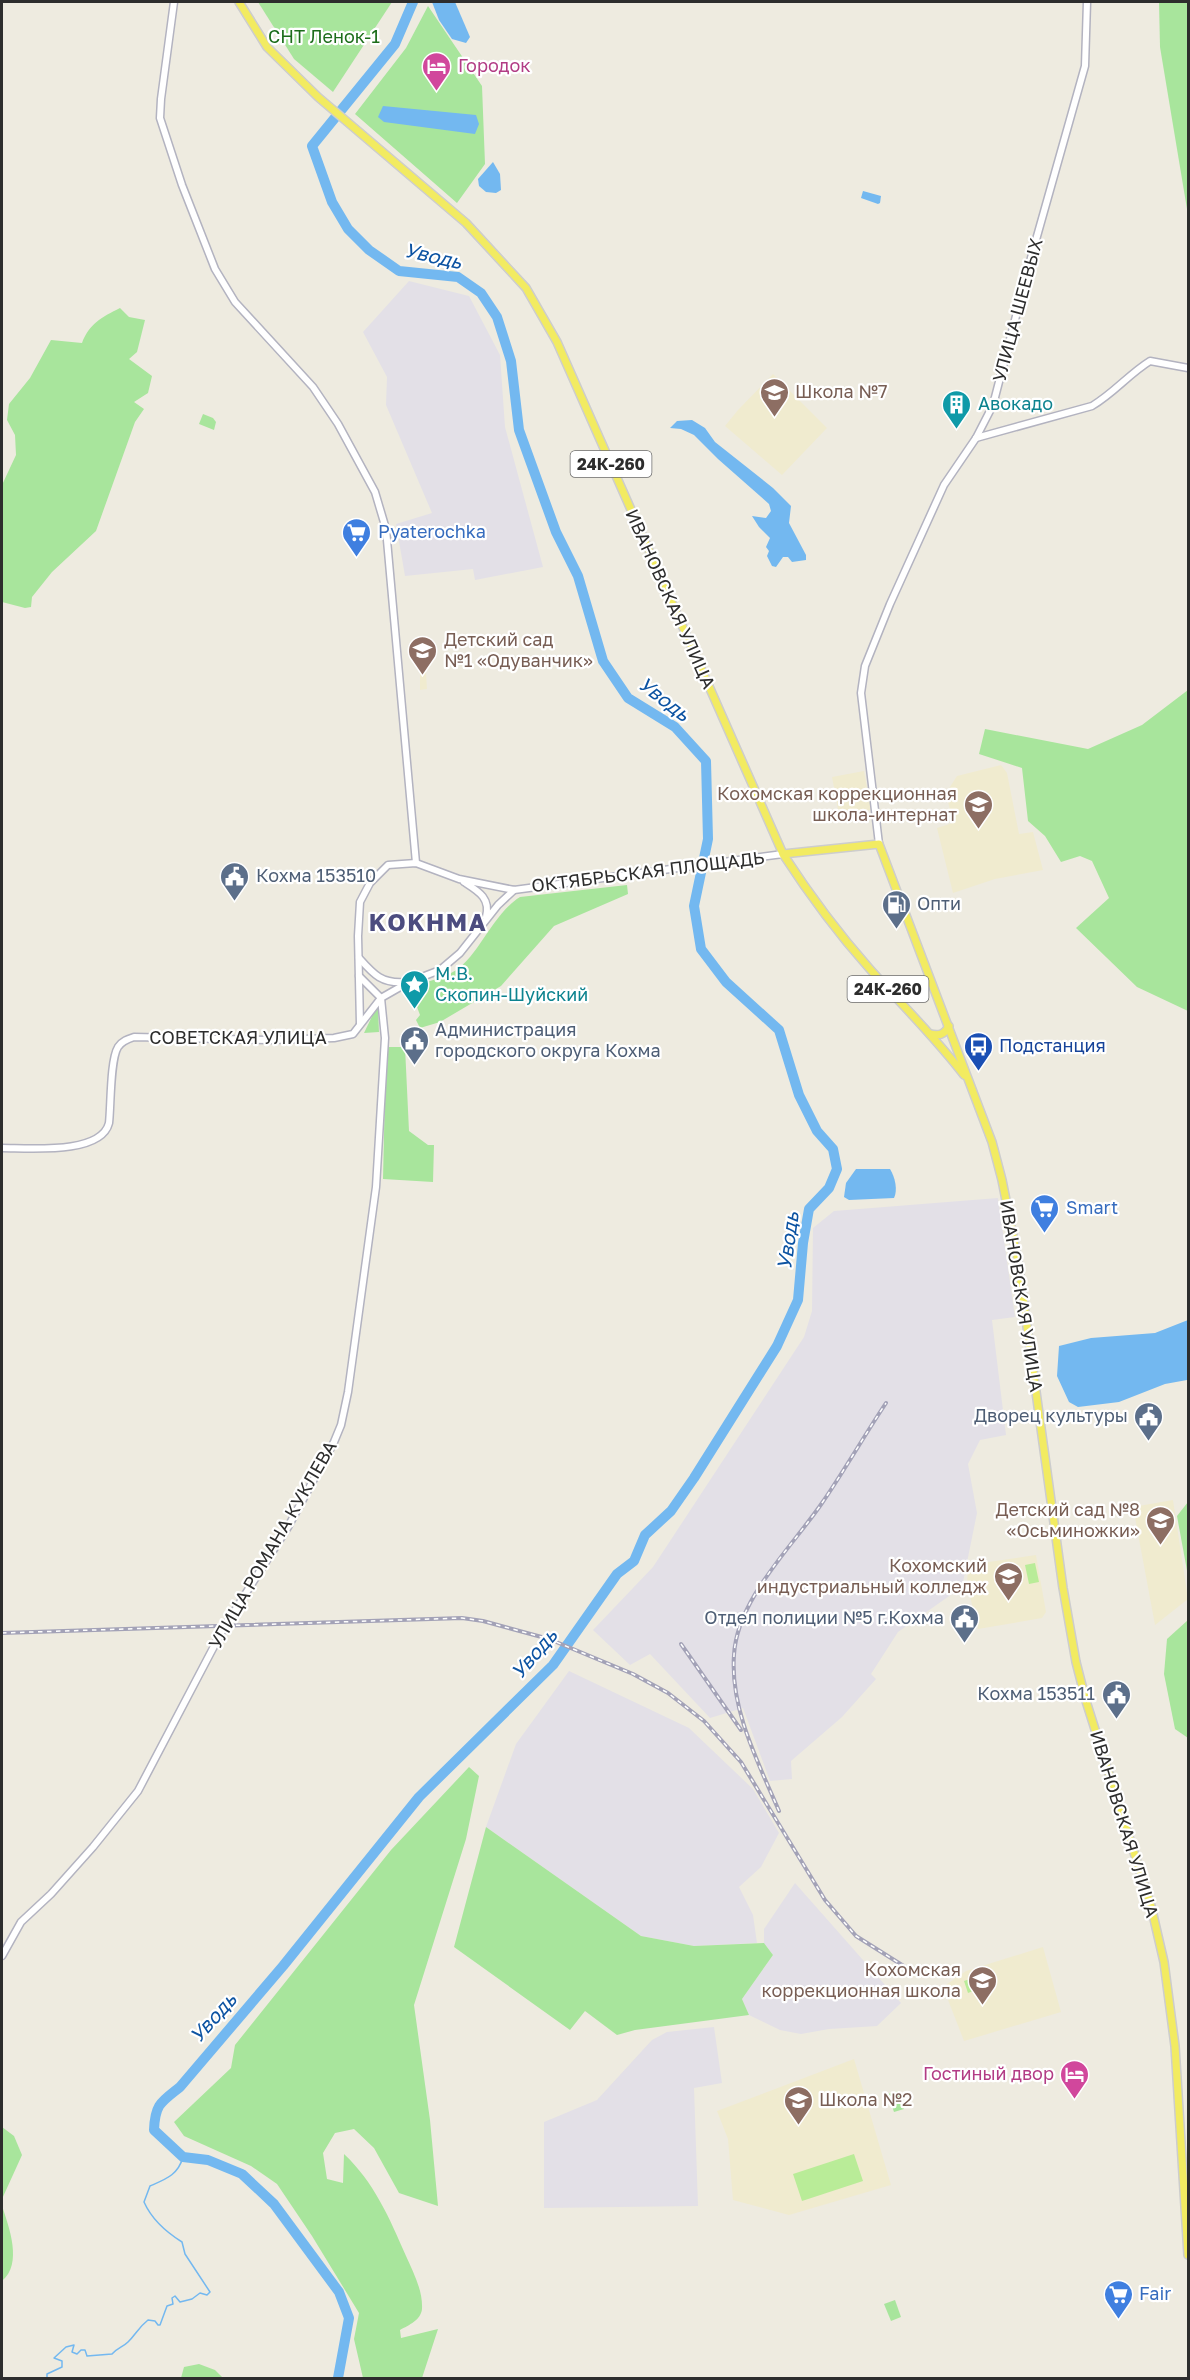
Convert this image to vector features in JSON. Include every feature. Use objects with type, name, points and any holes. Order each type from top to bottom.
[{"type":"main road","name":"ИВАНОВСКАЯ УЛИЦА","points":[[239,2],[267,47],[318,97],[466,223],[526,288],[551,332],[783,854],[809,894],[846,941],[930,1034],[969,1082]]},
{"type":"main road","name":"ИВАНОВСКАЯ УЛИЦА","points":[[879,844],[992,1142],[1002,1180],[1018,1261],[1063,1588],[1077,1662],[1086,1701],[1152,1906],[1164,1962],[1175,2046],[1188,2255]]},
{"type":"main road","points":[[783,854],[879,844]]},
{"type":"main road","points":[[930,1034],[943,1034],[949,1026]]},
{"type":"street","points":[[174,2],[160,118],[182,185],[215,269],[235,302],[313,387],[338,424],[372,485],[386,529],[416,863]]},
{"type":"street","name":"УЛИЦА ШЕЕВЫХ","points":[[879,844],[861,693],[865,666],[940,493],[951,472],[976,438],[993,405],[1032,254],[1085,66],[1087,2]]},
{"type":"street","points":[[976,438],[1092,406],[1110,396],[1134,371],[1150,361],[1188,368]]},
{"type":"street","name":"ОКТЯБРЬСКАЯ ПЛОЩАДЬ","points":[[459,879],[514,890],[783,854]]},
{"type":"street","points":[[360,1025],[360,902],[370,883],[388,865],[416,863],[459,879],[486,900],[488,906],[483,923]]},
{"type":"street","name":"СОВЕТСКАЯ УЛИЦА","points":[[2,1148],[56,1148],[92,1143],[101,1138],[109,1124],[114,1055],[119,1045],[134,1037],[229,1041],[334,1038],[353,1034],[381,998],[410,982],[440,970],[460,953],[483,923],[514,890]]},
{"type":"street","points":[[359,958],[381,978],[392,983],[410,982]]},
{"type":"street","points":[[359,976],[381,998]]},
{"type":"street","name":"УЛИЦА РОМАНА КУКЛЕВА","points":[[2,1956],[21,1922],[86,1854],[138,1791],[221,1633],[288,1527],[341,1425],[348,1392],[376,1187],[385,1038],[381,998]]},
{"type":"shaded area","points":[[409,281],[469,296],[500,355],[505,427],[543,567],[475,580],[473,569],[405,576],[396,524],[432,513],[386,405],[387,377],[363,332]]},
{"type":"shaded area","name":"Школа №7","points":[[773,374],[827,428],[782,475],[725,426]]},
{"type":"shaded area","name":"Детский сад №1 «Одуванчик»","points":[[420,655],[425,655],[427,689],[420,690]]},
{"type":"shaded area","name":"Кохомская коррекционная школа-интернат","points":[[1001,765],[1007,773],[1019,834],[1033,832],[1043,870],[995,879],[953,893],[937,828],[953,823],[946,793],[957,776]]},
{"type":"shaded area","points":[[864,771],[871,810],[839,815],[832,777]]},
{"type":"shaded area","points":[[998,1198],[1015,1317],[992,1320],[1006,1435],[980,1440],[968,1464],[977,1513],[962,1587],[898,1632],[871,1674],[876,1679],[842,1717],[791,1761],[792,1779],[770,1781],[743,1708],[710,1718],[650,1654],[630,1665],[593,1630],[653,1567],[804,1337],[812,1311],[813,1228],[834,1211]]},
{"type":"shaded area","name":"Детский сад №8 «Осьминожки»","points":[[1173,1500],[1188,1599],[1155,1625],[1133,1507]]},
{"type":"shaded area","name":"Кохомский индустриальный колледж","points":[[1036,1555],[1046,1612],[1042,1618],[978,1629],[967,1584],[968,1565]]},
{"type":"shaded area","points":[[569,1671],[689,1728],[753,1789],[779,1833],[761,1867],[739,1887],[753,1915],[757,1943],[694,1946],[641,1936],[486,1827],[516,1744]]},
{"type":"shaded area","points":[[795,1883],[901,2003],[877,2026],[829,2029],[801,2034],[780,2030],[749,2015],[742,1999],[773,1955],[764,1943],[764,1929]]},
{"type":"shaded area","points":[[1043,1947],[1061,2012],[964,2041],[943,1987],[966,1971]]},
{"type":"shaded area","points":[[714,2027],[722,2083],[694,2088],[698,2206],[544,2208],[544,2122],[597,2100],[652,2040],[667,2032]]},
{"type":"shaded area","name":"Школа №2","points":[[854,2059],[891,2185],[789,2215],[733,2200],[728,2139],[717,2111]]},
{"type":"green space","name":"СНТ Ленок-1","points":[[258,2],[392,2],[333,92],[294,59]]},
{"type":"green space","points":[[1159,2],[1188,2],[1188,215],[1160,47]]},
{"type":"green space","points":[[428,6],[482,86],[485,164],[457,203],[355,114],[406,48]]},
{"type":"green space","points":[[120,308],[129,317],[145,320],[137,352],[129,359],[152,376],[148,393],[134,402],[144,409],[135,422],[96,531],[52,572],[32,597],[31,607],[25,608],[2,602],[2,485],[16,455],[15,435],[7,420],[9,404],[30,378],[51,340],[82,343],[88,331],[97,322]]},
{"type":"green space","points":[[203,414],[213,418],[216,422],[214,430],[199,424]]},
{"type":"green space","points":[[1188,690],[1188,1011],[1137,987],[1076,928],[1109,898],[1092,861],[1080,856],[1061,862],[1045,836],[1028,821],[1022,768],[979,754],[985,729],[1088,749],[1142,725]]},
{"type":"green space","points":[[627,885],[628,894],[554,926],[501,986],[440,1022],[420,1028],[416,1020],[420,1015],[414,999],[408,997],[406,988],[441,978],[460,967],[469,959],[501,915],[520,897]]},
{"type":"green space","points":[[376,1008],[378,1009],[379,1032],[364,1033]]},
{"type":"green space","points":[[386,1047],[405,1047],[409,1131],[428,1145],[434,1145],[433,1182],[383,1179]]},
{"type":"green space","points":[[1188,1502],[1188,1576],[1177,1516]]},
{"type":"green space","points":[[1035,1563],[1039,1582],[1029,1584],[1025,1565]]},
{"type":"green space","points":[[1188,1620],[1188,1738],[1175,1729],[1164,1674],[1167,1639]]},
{"type":"green space","points":[[469,1767],[479,1776],[466,1839],[414,2005],[430,2120],[438,2206],[399,2193],[374,2148],[354,2129],[335,2133],[323,2153],[327,2179],[343,2183],[344,2154],[373,2189],[414,2275],[421,2295],[422,2309],[417,2319],[400,2330],[401,2338],[438,2329],[422,2378],[363,2378],[354,2339],[359,2313],[277,2184],[251,2166],[184,2136],[174,2122],[231,2068],[235,2045],[391,1850]]},
{"type":"green space","points":[[486,1827],[641,1936],[694,1946],[764,1943],[773,1955],[742,1999],[749,2015],[635,2030],[617,2035],[585,2011],[570,2030],[454,1947]]},
{"type":"green space","points":[[984,1974],[988,1985],[968,1993],[964,1981]]},
{"type":"green space","points":[[898,2091],[904,2109],[894,2112],[888,2094]]},
{"type":"green space","points":[[2,2127],[14,2136],[22,2155],[2,2199]]},
{"type":"green space","points":[[854,2154],[863,2181],[802,2201],[793,2174]]},
{"type":"green space","points":[[2,2206],[11,2234],[13,2255],[12,2265],[2,2281]]},
{"type":"green space","points":[[895,2300],[901,2317],[891,2321],[884,2304]]},
{"type":"green space","points":[[199,2364],[215,2370],[223,2378],[181,2378],[184,2367]]},
{"type":"water","points":[[432,2],[455,2],[470,37],[466,43],[452,39],[439,20]]},
{"type":"water","points":[[383,106],[476,115],[479,124],[475,134],[384,122],[378,117]]},
{"type":"water","points":[[493,162],[500,174],[501,190],[496,193],[486,192],[479,186],[478,179]]},
{"type":"water","points":[[863,191],[881,196],[880,203],[861,198]]},
{"type":"water","points":[[692,420],[705,428],[715,442],[773,488],[791,506],[789,523],[806,555],[806,560],[792,562],[788,557],[783,557],[776,567],[772,566],[766,547],[770,538],[752,516],[766,518],[771,511],[769,504],[694,435],[681,429],[670,428],[677,421]]},
{"type":"water","points":[[856,1169],[890,1169],[896,1191],[894,1198],[849,1200],[844,1197],[846,1183]]},
{"type":"water","points":[[1188,1320],[1187,1380],[1165,1384],[1119,1402],[1078,1407],[1069,1402],[1057,1376],[1059,1346],[1091,1338],[1155,1333]]},
{"type":"waterway","name":"Уводь","points":[[338,2378],[349,2318],[339,2292],[274,2204],[242,2174],[208,2160],[183,2157],[154,2130],[160,2104],[180,2087],[283,1966],[419,1797],[553,1665],[617,1574],[634,1561],[645,1535],[671,1511],[777,1346],[798,1300],[803,1243],[809,1209],[829,1188],[837,1169],[833,1149],[817,1131],[799,1095],[779,1030],[726,982],[701,949],[694,906],[708,839],[706,761],[675,727],[628,698],[603,661],[578,576],[556,532],[519,430],[511,361],[497,317],[481,293],[458,277],[399,271],[369,250],[348,229],[332,202],[312,146],[395,44],[413,2]]},
{"type":"waterway","points":[[47,2378],[47,2374],[62,2367],[62,2361],[54,2358],[66,2347],[74,2345],[72,2352],[77,2354],[85,2350],[87,2356],[112,2354],[128,2342],[148,2320],[160,2325],[167,2306],[173,2304],[172,2298],[175,2296],[180,2302],[192,2299],[200,2293],[207,2295],[210,2292],[185,2254],[182,2242],[160,2225],[144,2202],[150,2186],[175,2172],[183,2157]]},
{"type":"railway","points":[[779,1811],[754,1754],[736,1695],[734,1655],[737,1634],[755,1594],[822,1503],[886,1403]]},
{"type":"railway","points":[[2,1633],[462,1618],[483,1621],[549,1639],[633,1674],[668,1693],[704,1721],[741,1762],[825,1900],[856,1936],[910,1970]]},
{"type":"railway","points":[[681,1644],[741,1730]]},
{"type":"place","name":"Городок","points":[[437,92]]},
{"type":"place","name":"Школа №7","points":[[774,418]]},
{"type":"place","name":"Авокадо","points":[[957,430]]},
{"type":"place","name":"Pyaterochka","points":[[357,558]]},
{"type":"place","name":"Детский сад №1 «Одуванчик»","points":[[423,676]]},
{"type":"place","name":"Кохомская коррекционная школа-интернат","points":[[978,830]]},
{"type":"place","name":"Кохма 153510","points":[[235,902]]},
{"type":"place","name":"Опти","points":[[896,930]]},
{"type":"place","name":"М.В. Скопин-Шуйский","points":[[414,1010]]},
{"type":"place","name":"Администрация городского округа Кохма","points":[[414,1066]]},
{"type":"place","name":"Подстанция","points":[[978,1072]]},
{"type":"place","name":"Smart","points":[[1045,1234]]},
{"type":"place","name":"Дворец культуры","points":[[1149,1442]]},
{"type":"place","name":"Детский сад №8 «Осьминожки»","points":[[1161,1546]]},
{"type":"place","name":"Кохомский индустриальный колледж","points":[[1008,1602]]},
{"type":"place","name":"Отдел полиции №5 г.Кохма","points":[[965,1644]]},
{"type":"place","name":"Кохма 153511","points":[[1116,1720]]},
{"type":"place","name":"Кохомская коррекционная школа","points":[[982,2006]]},
{"type":"place","name":"Гостиный двор","points":[[1075,2100]]},
{"type":"place","name":"Школа №2","points":[[798,2126]]},
{"type":"place","name":"Fair","points":[[1118,2320]]},
{"type":"district","name":"KOKHMA","points":[[428,923]]}]
